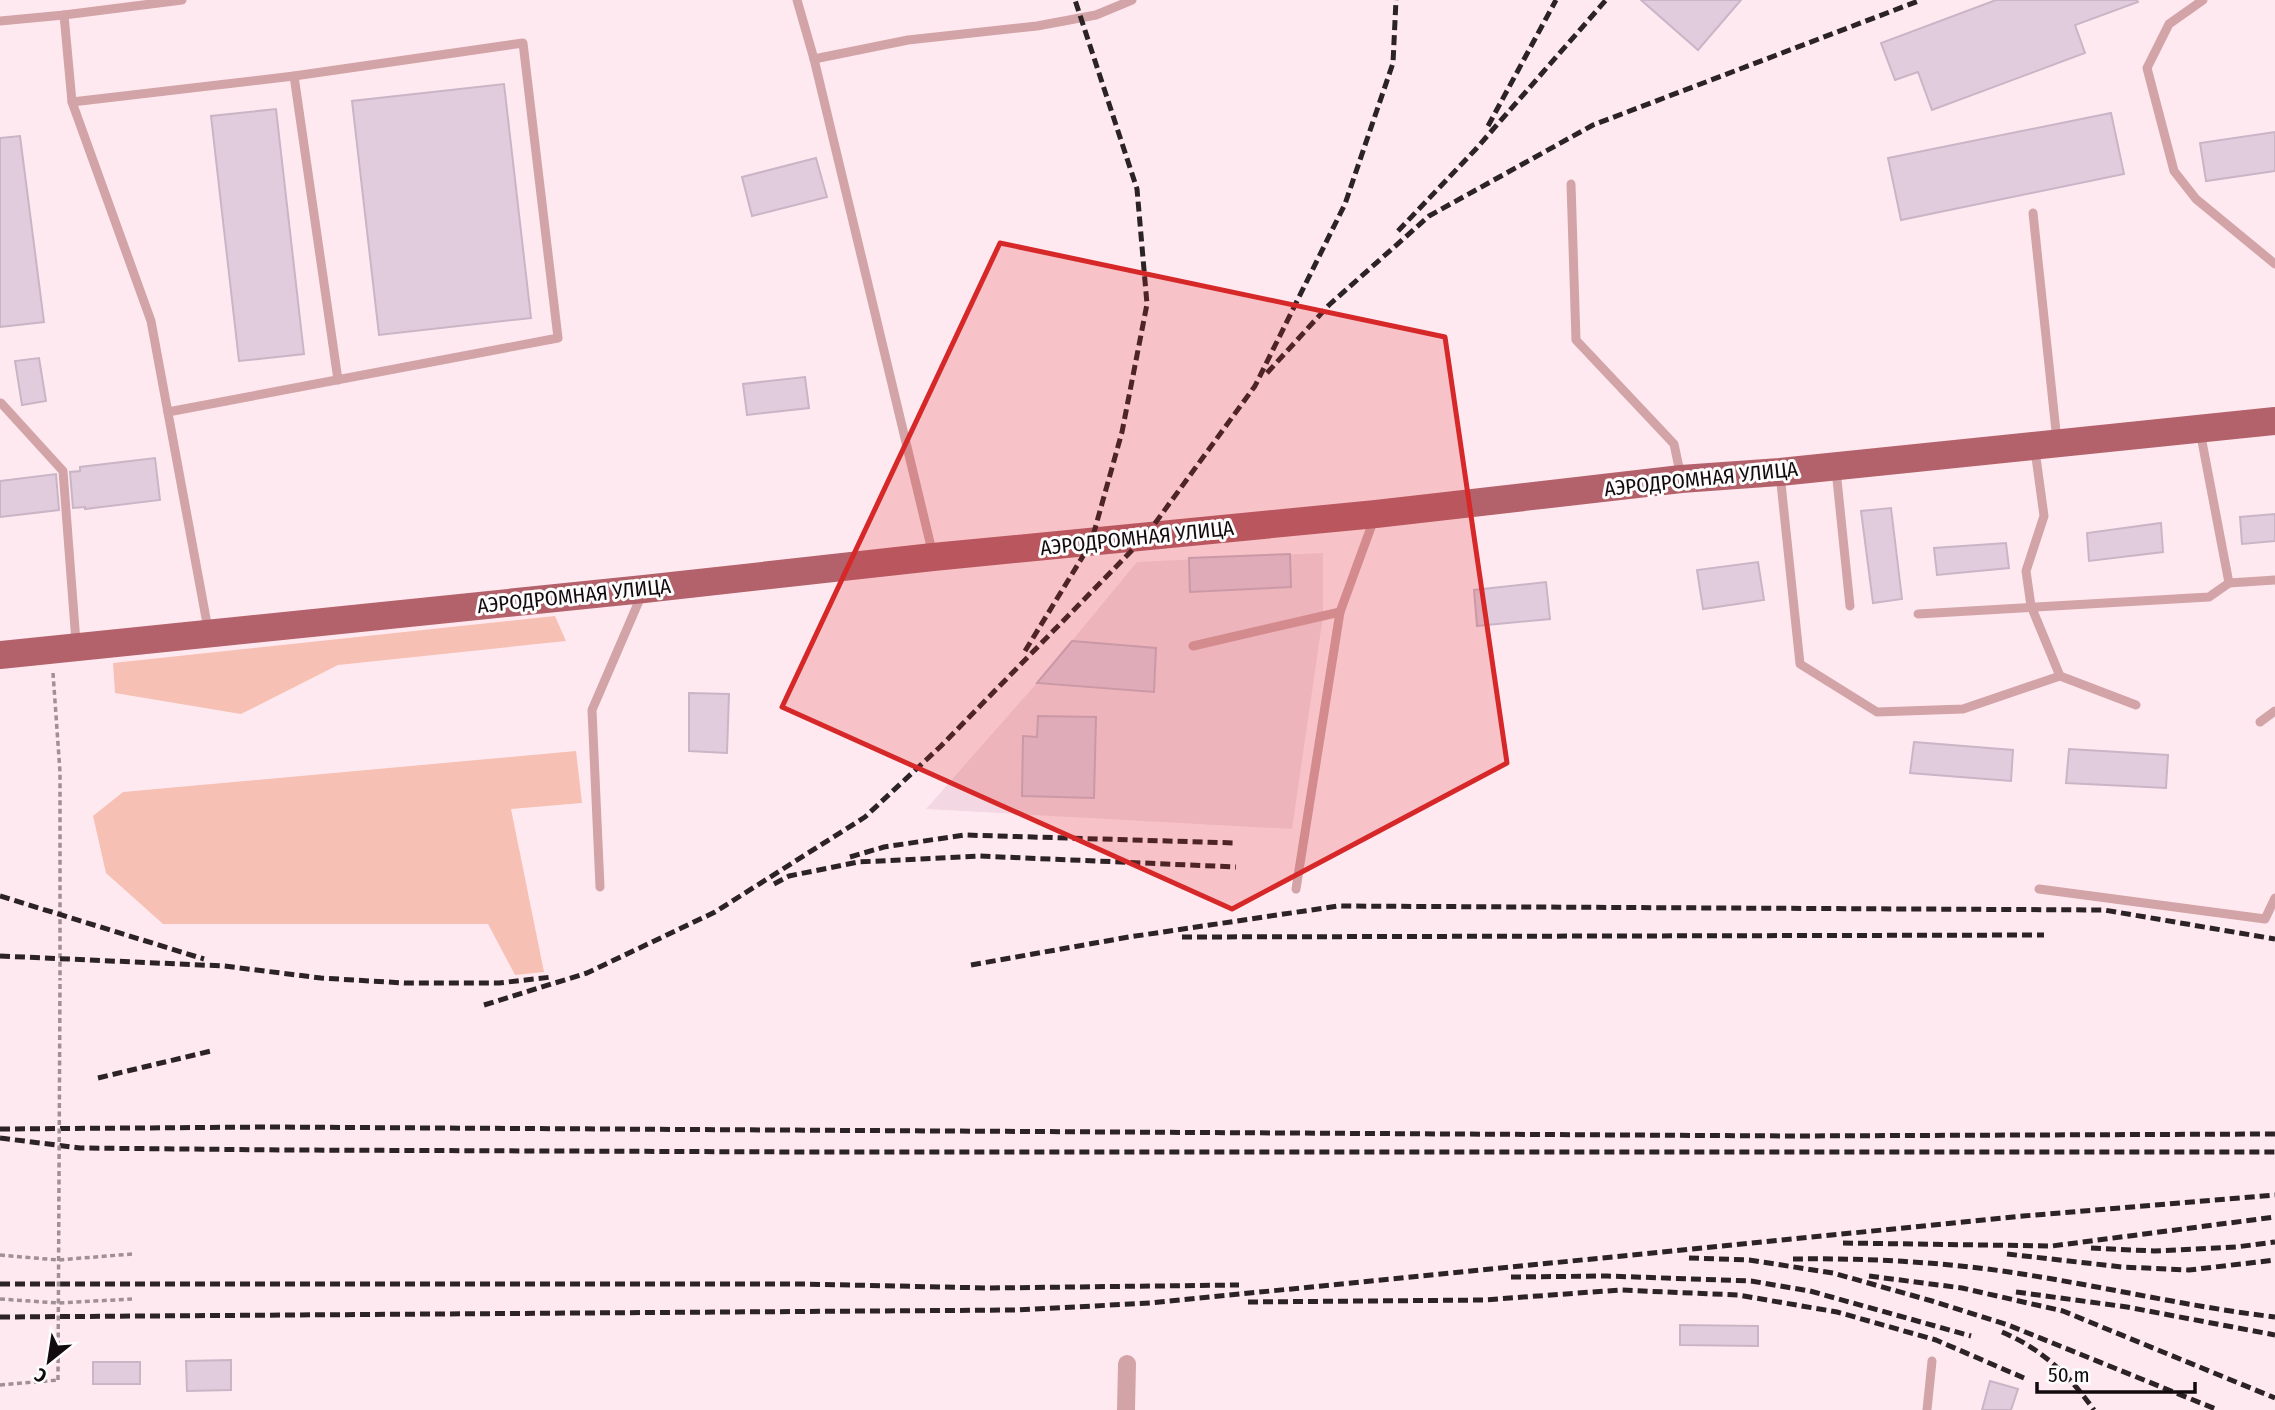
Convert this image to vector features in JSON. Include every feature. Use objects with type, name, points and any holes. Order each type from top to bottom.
[{"type":"main road","name":"АЭРОДРОМНАЯ УЛИЦА","points":[[0,655],[933,557],[1376,514],[1681,479],[1780,472],[2275,421]]},
{"type":"street","points":[[1126,1410],[1127,1364]]},
{"type":"lane","points":[[0,21],[182,0]]},
{"type":"lane","points":[[797,0],[814,59],[933,557]]},
{"type":"lane","points":[[814,59],[908,40],[1037,26],[1084,18],[1132,0]]},
{"type":"lane","points":[[2203,0],[2169,23],[2147,68],[2174,171],[2196,200],[2275,264]]},
{"type":"lane","points":[[64,15],[72,102],[151,321],[209,634]]},
{"type":"lane","points":[[72,102],[523,43],[558,338],[168,412]]},
{"type":"lane","points":[[294,75],[338,380]]},
{"type":"lane","points":[[1571,184],[1576,340],[1674,444],[1681,479]]},
{"type":"lane","points":[[2033,213],[2046,444],[2044,516],[2026,571],[2031,606],[2060,676]]},
{"type":"lane","points":[[1,403],[63,471],[64,649]]},
{"type":"lane","points":[[2199,430],[2229,583]]},
{"type":"lane","points":[[1835,465],[1850,606]]},
{"type":"lane","points":[[1780,472],[1800,664],[1877,712],[1963,709],[2060,676],[2136,705]]},
{"type":"lane","points":[[1296,889],[1340,612],[1376,514]]},
{"type":"lane","points":[[1918,614],[2209,597],[2229,583],[2275,580]]},
{"type":"lane","points":[[600,887],[592,710],[644,589]]},
{"type":"lane","points":[[1193,646],[1340,612]]},
{"type":"lane","points":[[2260,722],[2275,711]]},
{"type":"lane","points":[[2039,889],[2265,919],[2275,898]]},
{"type":"lane","points":[[1927,1410],[1932,1361]]},
{"type":"path","points":[[0,1385],[58,1380],[60,772],[64,649]]},
{"type":"path","points":[[0,1255],[58,1260],[132,1254]]},
{"type":"path","points":[[0,1299],[58,1303],[132,1299]]},
{"type":"highlighted area","points":[[1000,243],[1445,337],[1507,763],[1232,909],[782,707]]},
{"type":"shaded area","points":[[1323,553],[1323,616],[1292,829],[926,809],[1037,683],[1137,562]]},
{"type":"shaded area","points":[[555,616],[566,641],[338,665],[241,714],[115,693],[113,663]]},
{"type":"shaded area","points":[[576,751],[582,803],[511,809],[544,972],[515,975],[488,924],[163,924],[106,873],[93,816],[123,792]]},
{"type":"building","points":[[1641,0],[1741,0],[1698,50]]},
{"type":"building","points":[[1996,0],[2138,2],[2075,25],[2085,53],[1932,110],[1918,72],[1895,80],[1881,43]]},
{"type":"building","points":[[504,84],[531,318],[379,335],[352,101]]},
{"type":"building","points":[[276,109],[304,354],[239,361],[211,116]]},
{"type":"building","points":[[2111,113],[2124,174],[1901,220],[1888,158]]},
{"type":"building","points":[[2275,132],[2275,171],[2206,181],[2200,143]]},
{"type":"building","points":[[20,136],[44,322],[0,327],[0,138]]},
{"type":"building","points":[[816,158],[827,197],[752,216],[742,177]]},
{"type":"building","points":[[39,358],[46,401],[22,405],[15,361]]},
{"type":"building","points":[[805,377],[809,408],[747,415],[743,384]]},
{"type":"building","points":[[155,458],[160,500],[73,508],[70,472],[80,471],[80,467]]},
{"type":"building","points":[[56,474],[59,510],[0,517],[0,481]]},
{"type":"building","points":[[1891,508],[1902,599],[1873,603],[1861,511]]},
{"type":"building","points":[[2275,514],[2275,541],[2242,544],[2240,517]]},
{"type":"building","points":[[2161,523],[2163,552],[2089,561],[2087,533]]},
{"type":"building","points":[[2006,543],[2009,568],[1937,575],[1934,548]]},
{"type":"building","points":[[1290,554],[1291,587],[1190,592],[1189,558]]},
{"type":"building","points":[[1758,562],[1764,600],[1703,609],[1697,570]]},
{"type":"building","points":[[1546,582],[1550,619],[1477,626],[1474,590]]},
{"type":"building","points":[[1072,641],[1156,648],[1154,692],[1037,683]]},
{"type":"building","points":[[689,693],[729,694],[727,753],[689,751]]},
{"type":"building","points":[[1038,716],[1096,717],[1094,798],[1022,796],[1023,736],[1037,737]]},
{"type":"building","points":[[1914,742],[2013,750],[2011,781],[1910,773]]},
{"type":"building","points":[[2069,749],[2168,755],[2166,788],[2066,783]]},
{"type":"building","points":[[1680,1325],[1758,1326],[1758,1346],[1680,1345]]},
{"type":"building","points":[[231,1360],[231,1390],[187,1391],[186,1361]]},
{"type":"building","points":[[93,1362],[140,1362],[140,1384],[93,1384]]},
{"type":"building","points":[[1990,1381],[2018,1389],[2011,1410],[1982,1410]]},
{"type":"railway","points":[[1025,651],[1091,543],[1122,432],[1147,304],[1137,189],[1075,0]]},
{"type":"railway","points":[[484,1005],[587,973],[715,912],[865,817],[941,746],[1145,537],[1255,386],[1345,204],[1393,63],[1396,0]]},
{"type":"railway","points":[[1488,126],[1556,0]]},
{"type":"railway","points":[[1398,231],[1475,150],[1606,0]]},
{"type":"railway","points":[[1267,373],[1329,305],[1429,216],[1593,125],[1921,0]]},
{"type":"railway","points":[[850,857],[884,847],[964,835],[1236,843]]},
{"type":"railway","points":[[774,884],[789,876],[858,862],[979,856],[1236,867]]},
{"type":"railway","points":[[0,896],[204,959]]},
{"type":"railway","points":[[971,965],[1129,937],[1338,906],[2104,910],[2275,939]]},
{"type":"railway","points":[[1182,937],[2044,935]]},
{"type":"railway","points":[[0,956],[224,966],[321,978],[404,983],[499,983],[552,977]]},
{"type":"railway","points":[[98,1078],[211,1051]]},
{"type":"railway","points":[[0,1129],[267,1127],[1794,1136],[2275,1134]]},
{"type":"railway","points":[[0,1138],[80,1148],[287,1150],[2275,1152]]},
{"type":"railway","points":[[0,1317],[1017,1310],[1150,1303],[2023,1216],[2275,1195]]},
{"type":"railway","points":[[1843,1243],[2052,1246],[2275,1217]]},
{"type":"railway","points":[[2091,1248],[2154,1251],[2275,1242]]},
{"type":"railway","points":[[2007,1254],[2122,1267],[2189,1270],[2275,1260]]},
{"type":"railway","points":[[1689,1258],[1749,1260],[1833,1273],[1932,1301],[2008,1325],[2218,1410]]},
{"type":"railway","points":[[1793,1259],[1850,1259],[1965,1266],[2275,1317]]},
{"type":"railway","points":[[1511,1277],[1607,1276],[1751,1281],[1810,1291],[1971,1336]]},
{"type":"railway","points":[[1869,1276],[1962,1288],[2063,1311],[2275,1398]]},
{"type":"railway","points":[[0,1284],[802,1284],[989,1288],[1239,1285]]},
{"type":"railway","points":[[1248,1302],[1483,1300],[1620,1290],[1738,1295],[1837,1312],[1936,1340],[2024,1378]]},
{"type":"railway","points":[[2016,1292],[2127,1307],[2275,1335]]},
{"type":"railway","points":[[2002,1332],[2030,1346],[2054,1364],[2094,1410]]}]
